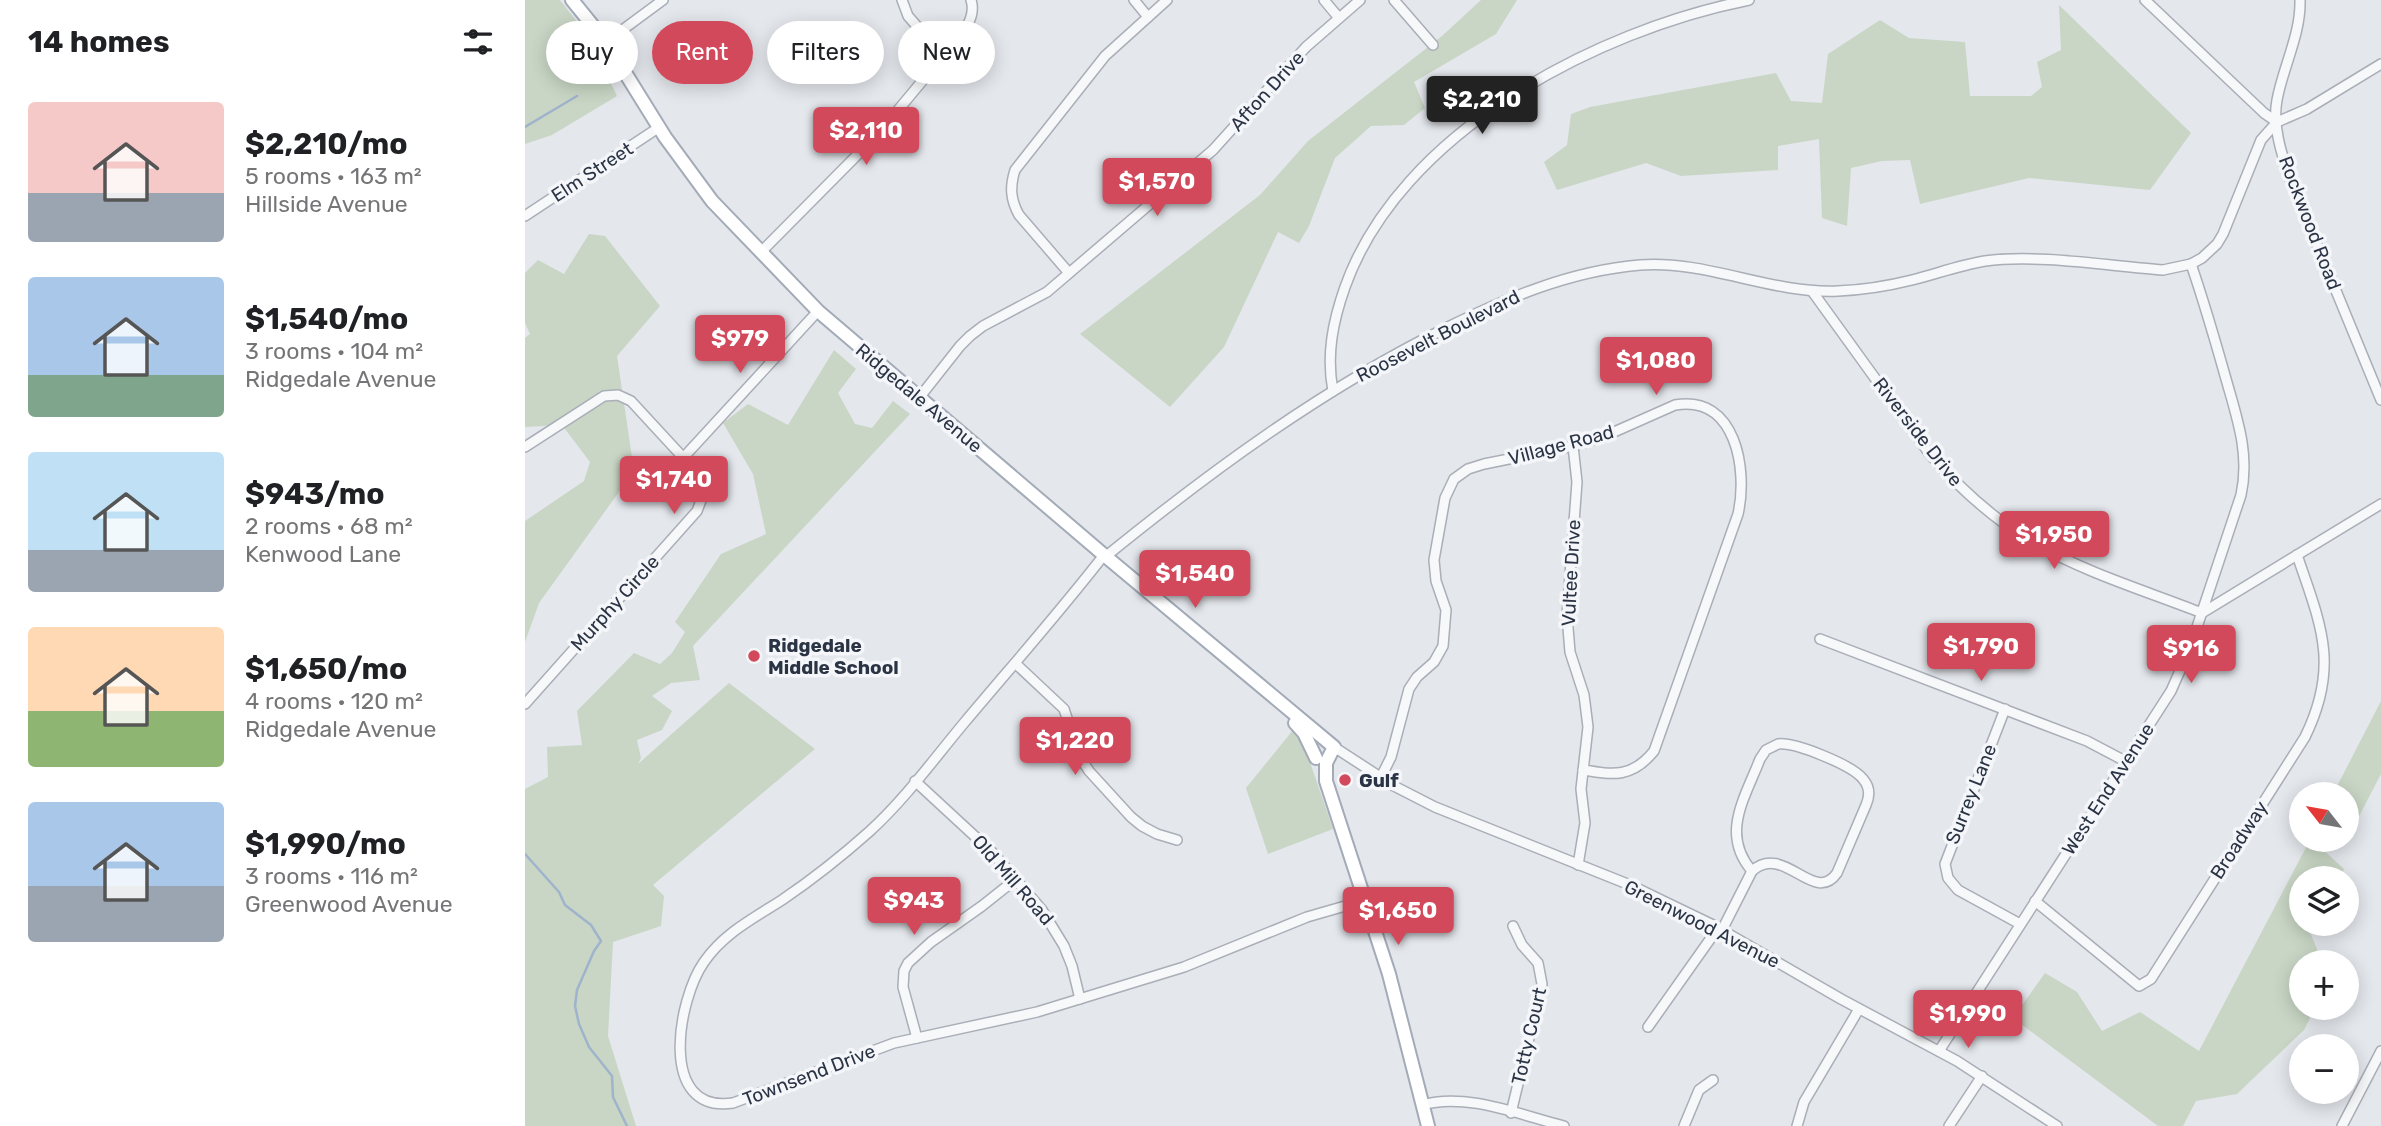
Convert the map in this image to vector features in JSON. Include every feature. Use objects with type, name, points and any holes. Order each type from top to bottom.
[{"type":"main road","name":"Ridgedale Avenue","points":[[572,0],[589,21]]},
{"type":"main road","name":"Ridgedale Avenue","points":[[631,84],[658,128],[712,201],[818,311],[1104,556],[1329,743]]},
{"type":"main road","points":[[1291,713],[1316,758],[1321,778],[1326,781]]},
{"type":"main road","points":[[1316,758],[1319,748],[1329,743]]},
{"type":"main road","points":[[1329,743],[1326,781],[1389,974],[1428,1126]]},
{"type":"street","points":[[634,21],[663,0]]},
{"type":"street","points":[[902,0],[912,21]]},
{"type":"street","points":[[970,21],[973,10],[971,0]]},
{"type":"street","points":[[1134,0],[1148,17]]},
{"type":"street","points":[[1069,274],[1019,215],[1012,198],[1012,180],[1020,162],[1105,56],[1167,0]]},
{"type":"street","points":[[1324,0],[1339,18]]},
{"type":"street","name":"Afton Drive","points":[[919,398],[970,337],[983,326],[1039,298],[1213,149],[1306,47],[1360,0]]},
{"type":"street","points":[[1394,0],[1433,45]]},
{"type":"street","points":[[1333,391],[1330,377],[1331,340],[1339,303],[1357,256],[1381,216],[1435,155],[1502,104],[1558,69],[1594,51],[1690,14],[1749,0]]},
{"type":"street","points":[[2145,0],[2263,113],[2277,122]]},
{"type":"street","name":"Rockwood Road","points":[[2300,0],[2299,21],[2277,100],[2280,147],[2290,180],[2381,400]]},
{"type":"street","points":[[2191,264],[2210,252],[2223,234],[2261,139],[2277,122],[2307,109],[2381,64]]},
{"type":"street","points":[[761,253],[879,133],[920,84]]},
{"type":"street","name":"Elm Street","points":[[525,216],[658,128]]},
{"type":"street","name":"Roosevelt Boulevard","points":[[1104,556],[1185,492],[1333,391],[1417,343],[1483,310],[1535,288],[1586,273],[1639,265],[1669,264],[1709,269],[1788,289],[1812,291],[1889,286],[1962,266],[2008,259],[2162,270],[2191,264]]},
{"type":"street","name":"West End Avenue","points":[[1939,1051],[2171,691],[2202,613],[2241,495],[2245,469],[2243,441],[2191,264]]},
{"type":"street","name":"Riverside Drive","points":[[1812,291],[1929,453],[1986,511],[2026,538],[2065,559],[2202,613]]},
{"type":"street","points":[[683,458],[818,311]]},
{"type":"street","name":"Murphy Circle","points":[[525,447],[600,398],[618,395],[631,401],[705,484],[704,497],[697,511],[525,704]]},
{"type":"street","name":"Village Road","points":[[1381,777],[1391,757],[1409,689],[1417,677],[1434,662],[1443,646],[1446,610],[1436,582],[1434,560],[1445,498],[1449,487],[1460,473],[1605,436],[1671,406],[1684,403],[1702,406],[1716,414],[1729,430],[1737,454],[1742,489],[1738,514],[1654,751],[1639,766],[1621,774],[1583,770]]},
{"type":"street","name":"Vultee Drive","points":[[1573,446],[1577,482],[1567,616],[1570,652],[1587,711],[1581,789],[1585,823],[1578,865]]},
{"type":"street","points":[[2202,613],[2381,504]]},
{"type":"street","name":"Broadway","points":[[2035,901],[2139,986],[2151,978],[2305,737],[2318,706],[2325,670],[2323,638],[2297,555]]},
{"type":"street","name":"Townsend Drive","points":[[1104,556],[881,821],[844,854],[783,900],[733,932],[716,947],[697,973],[686,1000],[681,1032],[683,1070],[687,1083],[699,1096],[715,1104],[733,1103],[858,1056],[916,1038],[1037,1012],[1184,967],[1307,917],[1366,900]]},
{"type":"street","points":[[1820,639],[2098,746],[2125,761]]},
{"type":"street","points":[[1015,663],[1064,709],[1086,767],[1114,798],[1142,826],[1177,840]]},
{"type":"street","name":"Surrey Lane","points":[[2005,709],[1945,864],[1948,878],[1958,890],[2020,924]]},
{"type":"street","name":"Greenwood Avenue","points":[[1329,743],[1381,777],[1435,807],[1630,886],[1720,929],[1982,1076],[2057,1126]]},
{"type":"street","points":[[1648,1027],[1720,929],[1752,871],[1770,862],[1789,867],[1811,881],[1825,882],[1833,878],[1869,798],[1864,779],[1851,769],[1792,745],[1778,744],[1766,750],[1760,759],[1735,831],[1742,857],[1752,871]]},
{"type":"street","name":"Old Mill Road","points":[[915,781],[975,834],[1016,879],[1054,927],[1072,966],[1080,999]]},
{"type":"street","points":[[916,1038],[903,987],[904,971],[908,963],[1016,879]]},
{"type":"street","name":"Totty Court","points":[[1511,1113],[1542,984],[1538,963],[1522,945],[1513,926]]},
{"type":"street","points":[[1797,1126],[1804,1102],[1859,1009]]},
{"type":"street","points":[[2342,1126],[2381,1051]]},
{"type":"street","points":[[1949,1126],[1982,1076]]},
{"type":"street","points":[[1684,1126],[1699,1090],[1713,1080]]},
{"type":"street","points":[[1422,1105],[1438,1101],[1464,1101],[1564,1126]]},
{"type":"green space","points":[[525,0],[560,0],[576,21],[546,21],[546,84],[611,84],[617,96],[552,135],[525,144]]},
{"type":"green space","points":[[1481,0],[1517,0],[1496,34],[1414,82],[1425,108],[1404,125],[1371,126],[1335,158],[1309,226],[1299,243],[1278,232],[1224,347],[1170,407],[1080,334],[1260,195],[1308,141],[1442,36]]},
{"type":"green space","points":[[2059,5],[2191,133],[2150,190],[2029,178],[1920,204],[1910,160],[1882,161],[1851,168],[1847,226],[1822,218],[1819,139],[1778,146],[1778,170],[1681,176],[1646,163],[1557,190],[1544,162],[1567,145],[1571,114],[1590,107],[1776,73],[1791,101],[1822,103],[1828,54],[1880,20],[1909,38],[1965,42],[1970,96],[2031,96],[2042,87],[2037,62],[2061,50]]},
{"type":"green space","points":[[589,234],[605,236],[660,306],[617,356],[634,471],[539,603],[525,642],[525,521],[584,481],[590,462],[562,425],[525,427],[525,338],[530,334],[525,323],[525,273],[538,260],[564,274]]},
{"type":"green space","points":[[834,350],[856,369],[838,393],[855,424],[872,428],[893,401],[910,414],[693,646],[700,680],[671,683],[652,696],[672,711],[662,730],[637,740],[641,758],[638,764],[729,683],[815,749],[653,885],[664,896],[661,926],[613,942],[608,1036],[636,1126],[525,1126],[525,789],[548,777],[547,747],[582,745],[577,711],[634,653],[660,664],[672,653],[685,632],[675,622],[721,554],[766,534],[753,474],[723,423],[748,404],[788,425]]},
{"type":"green space","points":[[2381,701],[2381,774],[2359,816],[2359,782],[2339,782]]},
{"type":"green space","points":[[1293,730],[1301,736],[1333,829],[1268,854],[1246,788]]},
{"type":"green space","points":[[2304,852],[2326,852],[2341,866],[2296,866]]},
{"type":"green space","points":[[2289,880],[2289,936],[2312,936],[2317,950],[2289,950],[2289,1020],[2309,1020],[2300,1034],[2289,1034],[2289,1044],[2237,1094],[2196,1101],[2183,1126],[2158,1126],[2013,1018],[2045,973],[2077,992],[2102,1031],[2140,1012],[2199,1051]]},
{"type":"waterway","points":[[525,127],[577,96]]},
{"type":"waterway","points":[[525,854],[559,892],[565,905],[591,925],[601,941],[577,990],[575,1006],[589,1047],[612,1076],[613,1097],[627,1126]]},
{"type":"place","name":"Ridgedale Middle School","points":[[754,656]]},
{"type":"place","name":"Gulf","points":[[1345,780]]}]
